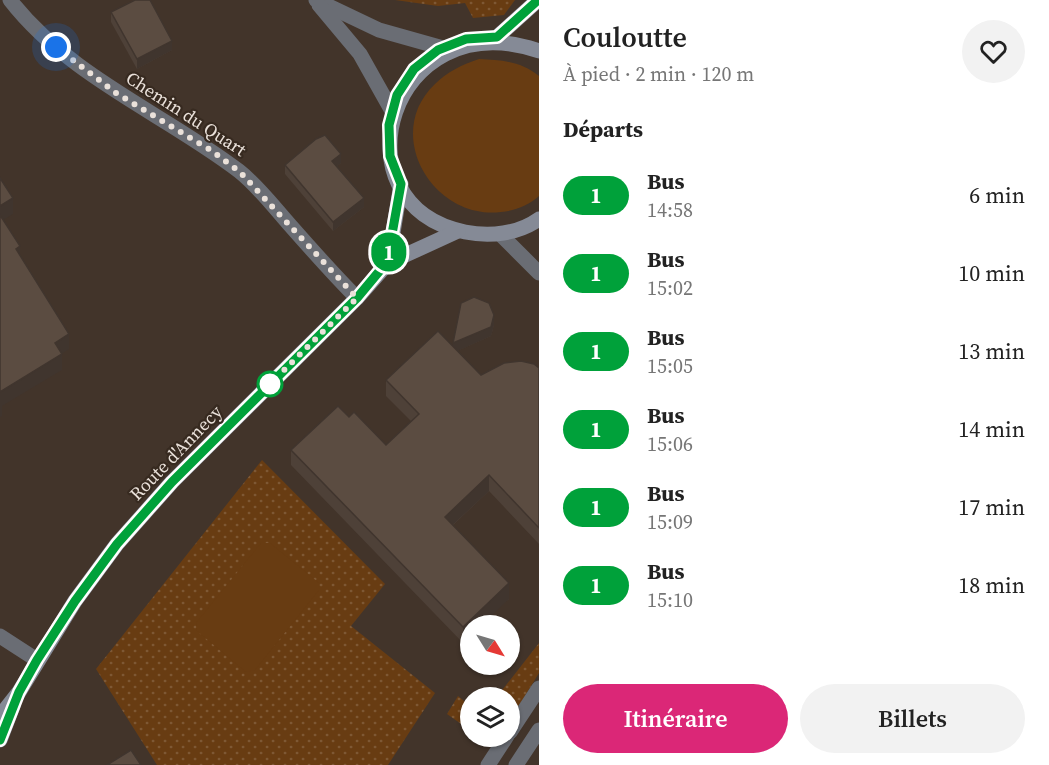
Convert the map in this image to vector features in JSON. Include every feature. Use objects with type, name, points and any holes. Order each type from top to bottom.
[{"type":"main road","points":[[497,37],[538,0]]},
{"type":"main road","points":[[539,51],[520,42],[497,37],[466,39],[443,48],[414,69],[397,95],[389,125],[390,156],[401,184],[416,205],[435,220],[458,231],[479,235],[500,234],[531,225],[539,219]]},
{"type":"main road","points":[[387,262],[401,184]]},
{"type":"main road","points":[[387,262],[458,231]]},
{"type":"main road","name":"Route d'Annecy","points":[[0,740],[19,692],[37,660],[75,601],[117,544],[172,482],[357,298],[387,262]]},
{"type":"main road","name":"Route d'Annecy","points":[[0,716],[19,692]]},
{"type":"street","name":"Chemin du Quart","points":[[10,0],[27,22],[107,86],[240,172],[357,298]]},
{"type":"street","points":[[315,0],[379,30],[443,48]]},
{"type":"street","points":[[315,0],[360,54],[393,111]]},
{"type":"street","points":[[500,234],[539,273]]},
{"type":"street","points":[[0,636],[37,660]]},
{"type":"street","points":[[520,717],[539,688]]},
{"type":"street","points":[[516,765],[539,730]]},
{"type":"street","points":[[488,765],[500,747]]},
{"type":"shaded area","points":[[395,0],[515,0],[504,15],[473,18],[465,3],[438,6]]},
{"type":"shaded area","points":[[479,59],[518,64],[539,76],[539,196],[522,207],[501,212],[476,211],[455,202],[436,188],[423,170],[415,149],[413,126],[420,104],[445,75]]},
{"type":"shaded area","points":[[262,460],[385,584],[351,626],[435,693],[388,765],[157,765],[96,669]]},
{"type":"shaded area","points":[[261,543],[270,543],[319,583],[319,590],[255,670],[246,672],[197,631],[196,623]]},
{"type":"shaded area","points":[[539,643],[539,673],[520,704],[520,687],[505,687],[514,675],[520,675],[520,667]]},
{"type":"shaded area","points":[[458,696],[460,698],[460,723],[447,714]]},
{"type":"building","points":[[135,0],[150,0],[172,41],[137,59],[111,12]]},
{"type":"building","points":[[325,135],[341,154],[332,161],[364,198],[333,222],[285,165],[316,139]]},
{"type":"building","points":[[0,178],[13,198],[0,206]]},
{"type":"building","points":[[0,215],[20,246],[16,249],[69,334],[55,343],[62,354],[0,392]]},
{"type":"building","points":[[474,297],[489,303],[494,315],[491,327],[453,343],[461,303]]},
{"type":"building","points":[[438,331],[481,375],[504,363],[521,361],[534,364],[539,368],[539,528],[489,475],[445,517],[509,583],[476,615],[460,615],[460,624],[291,450],[338,406],[349,417],[354,412],[386,445],[419,414],[386,380]]},
{"type":"building","points":[[131,750],[141,765],[107,765]]},
{"type":"bus line","name":"1","points":[[0,740],[19,692],[37,660],[75,601],[117,544],[172,482],[357,298],[387,262],[401,184],[390,156],[389,125],[397,95],[414,69],[438,50],[466,39],[497,37],[538,0]]},
{"type":"route","points":[[56,47],[116,93],[212,151],[252,182],[357,298],[270,384]]}]
